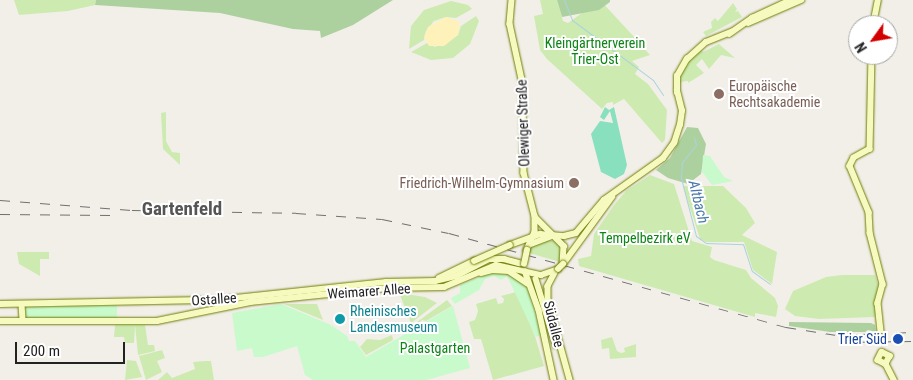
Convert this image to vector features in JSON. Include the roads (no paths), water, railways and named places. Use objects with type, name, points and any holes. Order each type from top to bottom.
[{"type":"main road","name":"Olewiger Straße","points":[[512,0],[510,24],[522,84],[524,173],[535,216]]},
{"type":"main road","points":[[748,23],[752,18],[790,0]]},
{"type":"main road","points":[[427,281],[534,236],[576,233],[602,202],[668,153],[678,135],[681,116],[677,91],[680,68],[696,50],[709,40],[801,0]]},
{"type":"main road","points":[[874,15],[878,0]]},
{"type":"main road","points":[[872,65],[870,148],[851,160],[851,174],[862,191],[870,216],[870,233],[883,284],[878,303],[881,332]]},
{"type":"main road","points":[[525,272],[545,275],[558,269],[614,194]]},
{"type":"main road","points":[[535,216],[565,248],[563,264]]},
{"type":"main road","points":[[535,216],[534,236],[522,264],[539,310],[554,380]]},
{"type":"main road","points":[[528,247],[554,235]]},
{"type":"main road","name":"Ostallee","points":[[0,304],[211,300],[449,279],[489,260],[504,259],[522,264]]},
{"type":"main road","name":"Weimarer Allee","points":[[0,321],[157,321],[266,300],[387,288],[444,287],[459,283],[496,265],[525,272]]},
{"type":"main road","name":"Südallee","points":[[558,269],[549,281],[547,294],[558,346],[570,380]]},
{"type":"main road","points":[[459,283],[498,270],[516,274],[529,284]]},
{"type":"main road","points":[[536,280],[558,346],[549,350]]},
{"type":"main road","points":[[22,305],[23,321]]},
{"type":"main road","points":[[882,349],[878,360],[886,364],[894,380]]},
{"type":"main road","points":[[551,362],[558,366],[563,360]]},
{"type":"waterway","name":"Altbach","points":[[564,0],[572,20],[653,80],[663,95]]},
{"type":"waterway","name":"Altbach","points":[[694,137],[696,145],[682,162],[681,178],[696,236],[706,243],[743,244],[752,271],[770,284]]},
{"type":"tunnel","points":[[881,332],[881,346]]},
{"type":"railway","points":[[0,200],[132,210],[296,213],[382,219],[449,233],[786,327],[836,335],[913,332]]},
{"type":"railway","points":[[0,214],[111,215]]},
{"type":"railway","points":[[841,342],[913,341]]},
{"type":"place","name":"Europäische Rechtsakademie","points":[[719,94]]},
{"type":"place","name":"Friedrich-Wilhelm-Gymnasium","points":[[574,183]]},
{"type":"place","name":"Rheinisches Landesmuseum","points":[[340,319]]},
{"type":"place","name":"Trier Süd","points":[[898,339]]},
{"type":"district","name":"Gartenfeld","points":[[182,209]]},
{"type":"park label","name":"Kleingärtnerverein Trier-Ost","points":[[595,52]]},
{"type":"park label","name":"Tempelbezirk eV","points":[[645,238]]},
{"type":"park label","name":"Palastgarten","points":[[435,348]]}]
